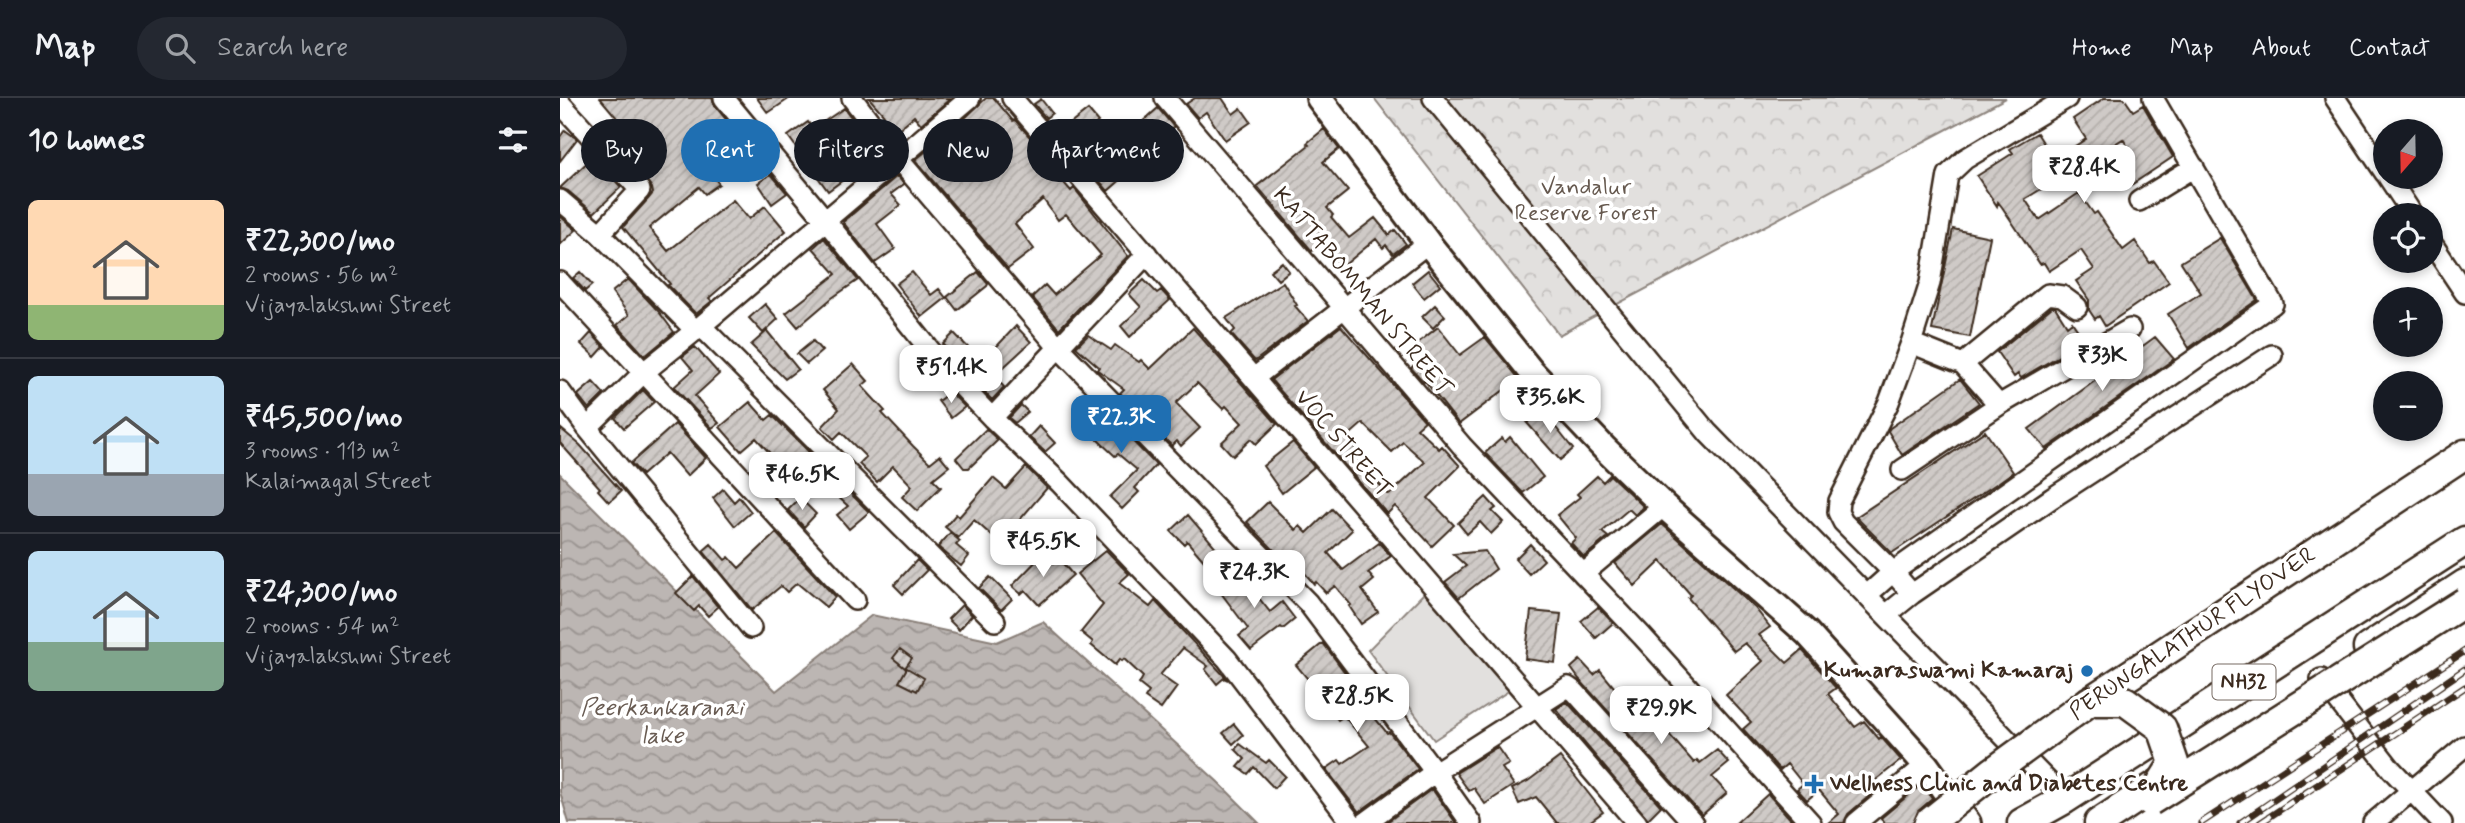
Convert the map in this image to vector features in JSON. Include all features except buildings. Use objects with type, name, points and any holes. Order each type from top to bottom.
[{"type":"highway","name":"PERUNGALATHUR FLYOVER","points":[[1929,823],[1994,771],[2090,701],[2465,454]]},
{"type":"highway","name":"NH32","points":[[2022,823],[2065,799],[2465,541]]},
{"type":"highway","name":"NH32","points":[[2099,823],[2465,584]]},
{"type":"highway","points":[[2118,823],[2465,602]]},
{"type":"highway","points":[[2090,701],[2125,701],[2162,728],[2174,763],[2150,801]]},
{"type":"main road","points":[[1319,98],[1427,243],[1531,371],[1664,506],[1807,633],[1926,765],[1968,823]]},
{"type":"street","points":[[724,98],[946,370],[1060,483],[1227,659],[1352,823]]},
{"type":"street","points":[[852,98],[868,119]]},
{"type":"street","points":[[909,151],[970,98]]},
{"type":"street","name":"VOC STREET","points":[[1012,98],[1636,823]]},
{"type":"street","name":"KATTABOMMAN STREET","points":[[1165,98],[1461,446],[1583,574],[1811,823]]},
{"type":"street","points":[[1433,98],[1708,433],[2065,799]]},
{"type":"street","points":[[1912,594],[1843,522],[1837,508],[1841,494],[1889,402],[1911,342],[1930,283],[1948,175],[1965,159],[2067,98]]},
{"type":"street","points":[[1867,595],[1893,572],[2273,304],[2153,98]]},
{"type":"street","points":[[2335,98],[2373,155]]},
{"type":"street","points":[[560,103],[640,190],[600,234]]},
{"type":"street","points":[[2139,201],[2194,167]]},
{"type":"street","points":[[909,172],[1059,348],[1308,603],[1471,823]]},
{"type":"street","points":[[587,428],[644,372],[873,182]]},
{"type":"street","points":[[560,200],[699,328],[995,621]]},
{"type":"street","points":[[1254,378],[1427,243]]},
{"type":"street","points":[[992,418],[1147,254]]},
{"type":"street","points":[[2443,260],[2465,293]]},
{"type":"street","points":[[560,282],[855,600]]},
{"type":"street","points":[[1963,363],[2048,294],[2062,296],[2077,307]]},
{"type":"street","points":[[1902,470],[1999,405],[2130,329]]},
{"type":"street","points":[[1911,342],[1963,363],[1999,405]]},
{"type":"street","points":[[1886,615],[1912,594],[2052,498],[2273,355]]},
{"type":"street","points":[[560,391],[587,428],[751,628]]},
{"type":"street","points":[[1583,574],[1664,506]]},
{"type":"street","points":[[2320,678],[2392,769],[2442,823]]},
{"type":"street","points":[[1365,823],[1435,772],[1564,688],[1571,689],[1693,823]]},
{"type":"street","points":[[2373,823],[2465,746]]},
{"type":"street","points":[[1856,823],[1926,765]]},
{"type":"green space","name":"Vandalur Reserve Forest","points":[[1374,98],[2006,98],[1559,335]]},
{"type":"green space","points":[[1427,590],[1510,690],[1434,740],[1368,650]]},
{"type":"water","name":"Peerkankaranai lake","points":[[560,474],[776,691],[872,615],[997,642],[1043,622],[1259,823],[569,823],[560,792]]},
{"type":"railway","points":[[2201,823],[2465,651]]},
{"type":"railway","points":[[2240,823],[2465,669]]},
{"type":"railway","points":[[2260,823],[2465,687]]},
{"type":"place","name":"Kumaraswami Kamaraj","points":[[2087,671]]},
{"type":"place","name":"Wellness Clinic and Diabetes Centre","points":[[1814,784]]}]
